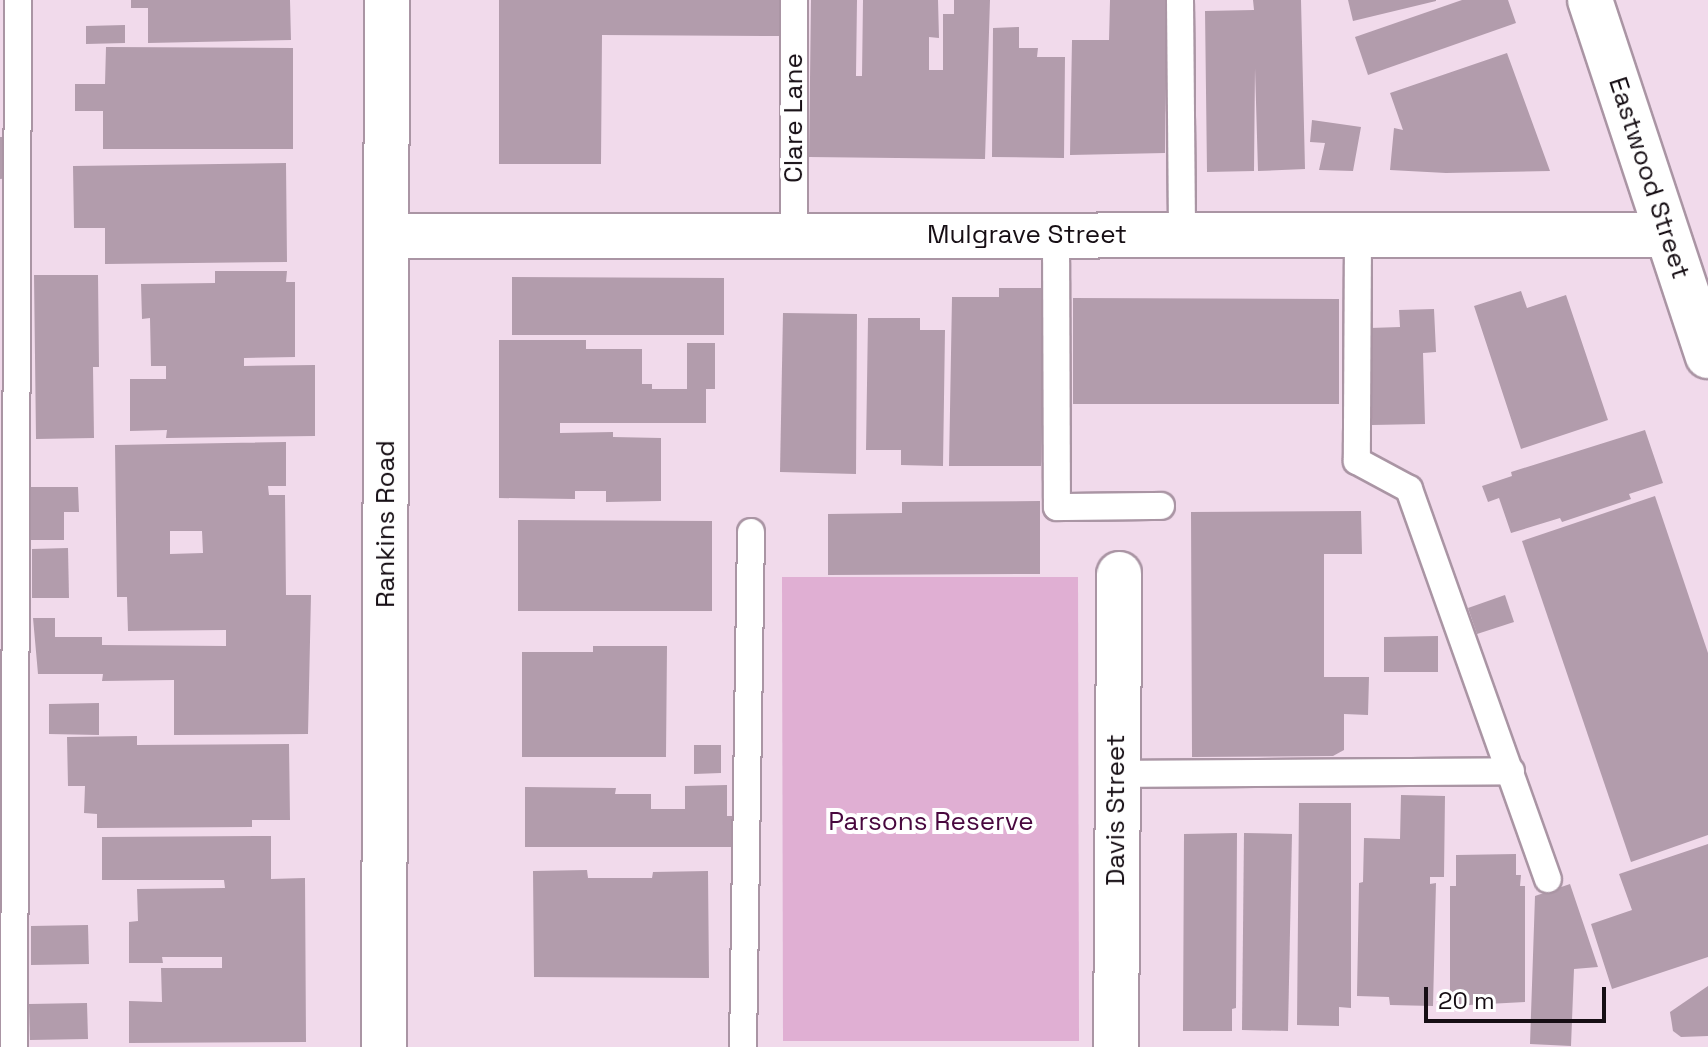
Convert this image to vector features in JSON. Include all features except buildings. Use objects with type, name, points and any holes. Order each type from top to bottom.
[{"type":"street","name":"Rankins Road","points":[[384,1047],[387,0]]},
{"type":"street","name":"Eastwood Street","points":[[1590,0],[1708,356]]},
{"type":"street","name":"Mulgrave Street","points":[[387,236],[1667,235]]},
{"type":"street","name":"Davis Street","points":[[1116,1047],[1119,574]]},
{"type":"lane","points":[[14,1047],[18,0]]},
{"type":"lane","name":"Clare Lane","points":[[794,0],[794,235]]},
{"type":"lane","points":[[1180,0],[1182,236]]},
{"type":"lane","points":[[1056,235],[1057,507],[1161,506]]},
{"type":"lane","points":[[1358,235],[1357,461],[1409,489],[1548,879]]},
{"type":"lane","points":[[743,1047],[751,532]]},
{"type":"lane","points":[[1116,774],[1511,771]]},
{"type":"green space","name":"Parsons Reserve","points":[[782,577],[1078,577],[1079,1041],[783,1041]]}]
